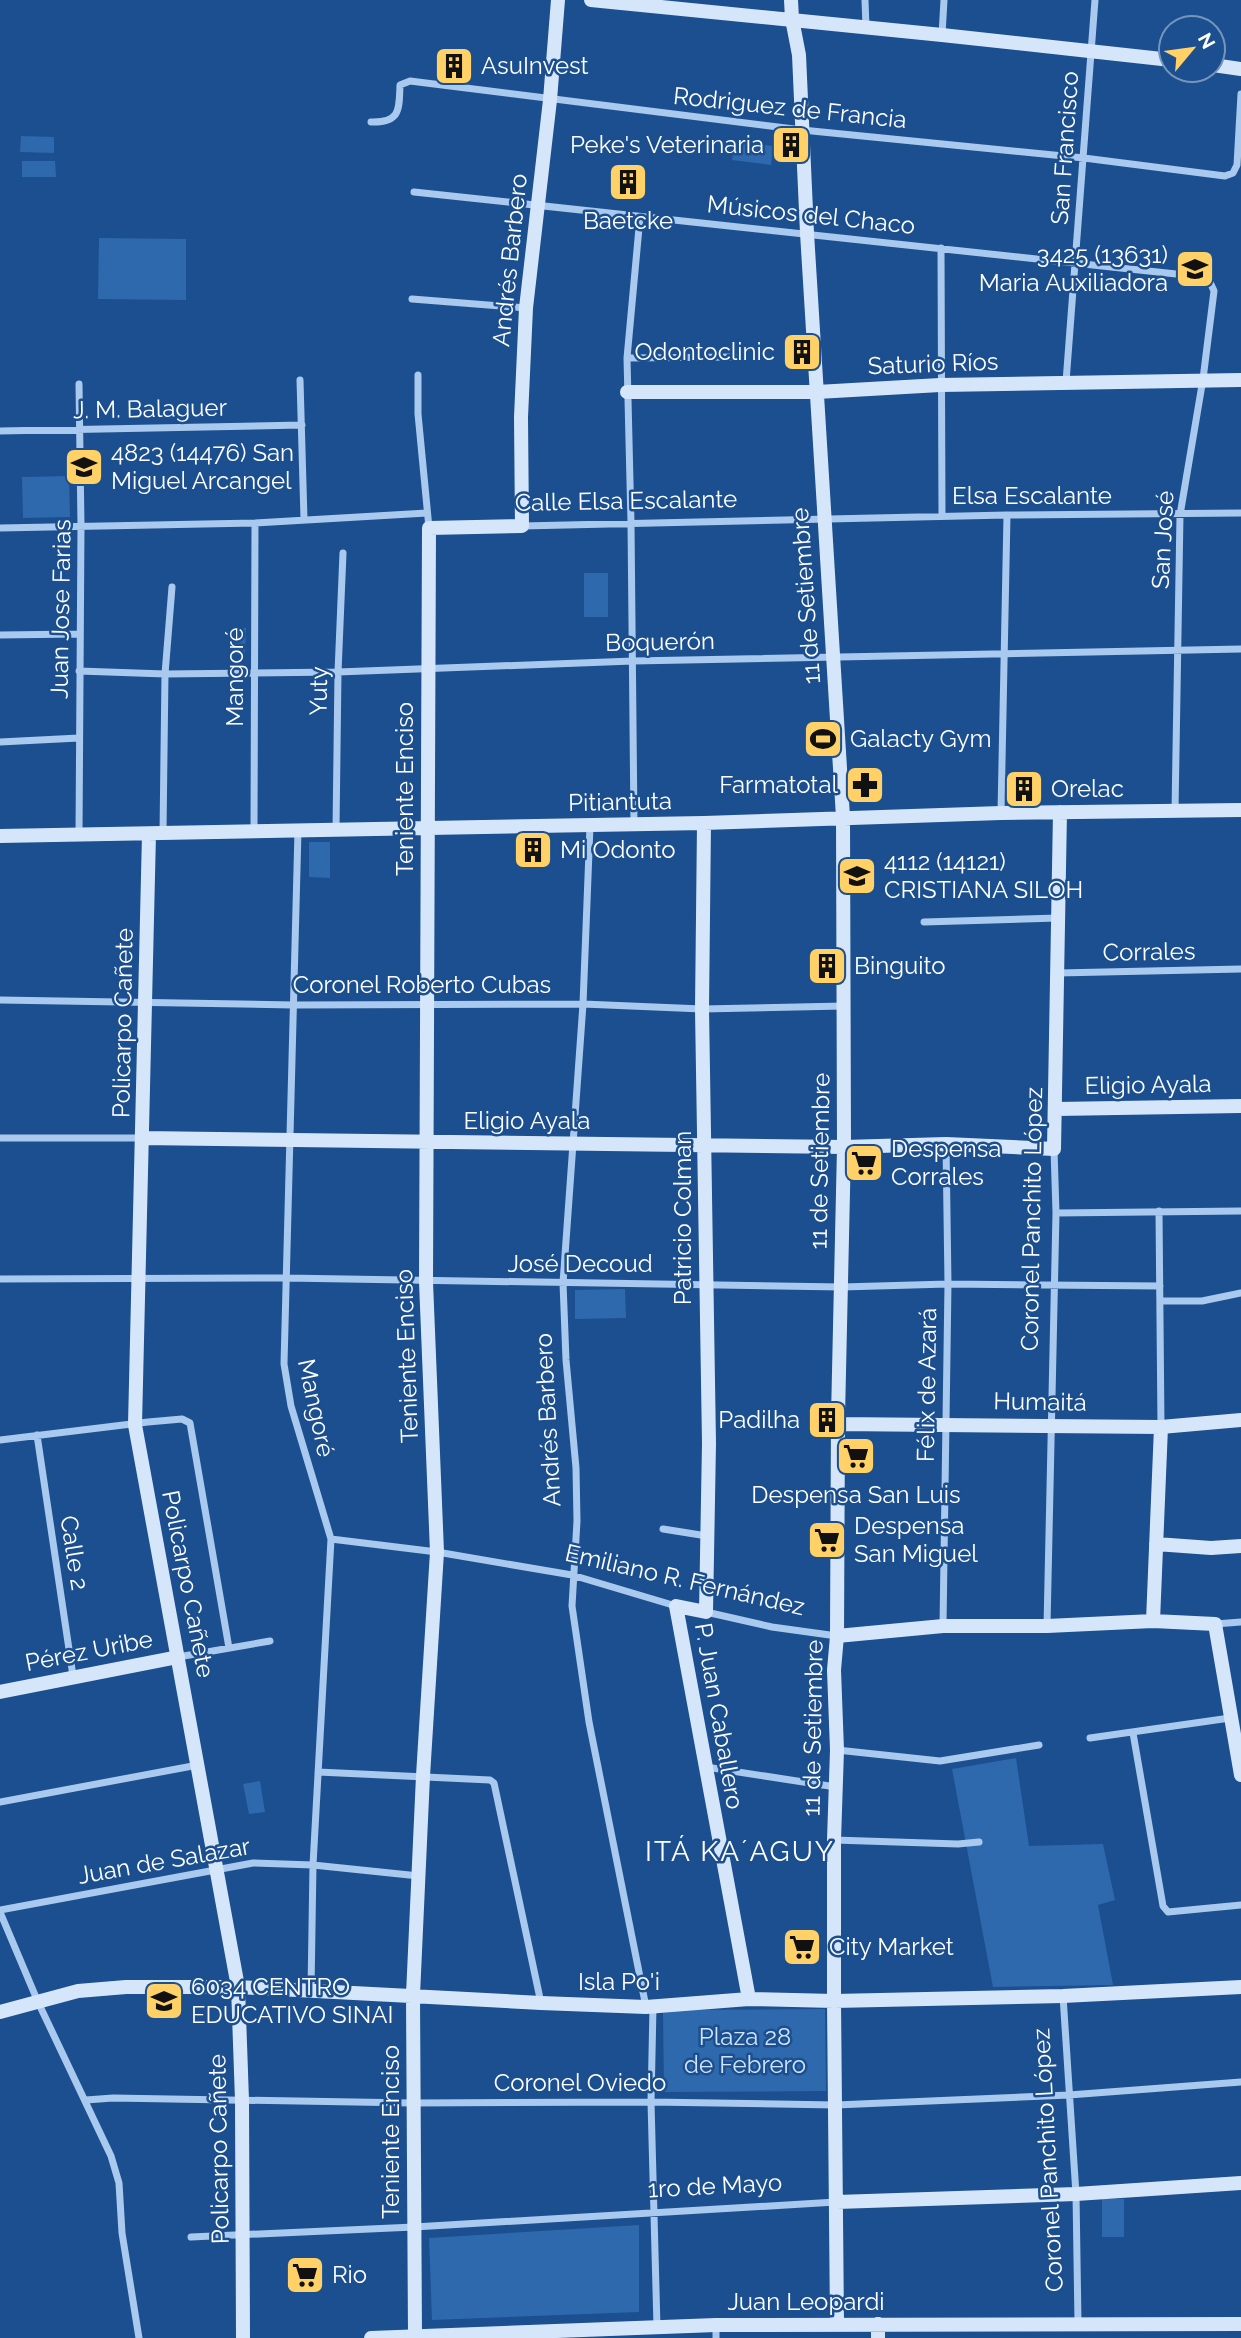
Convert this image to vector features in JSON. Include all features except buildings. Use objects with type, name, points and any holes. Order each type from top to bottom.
[{"type":"street","name":"Andrés Barbero","points":[[523,526],[521,417],[526,309],[550,100],[558,0]]},
{"type":"street","points":[[591,0],[942,34],[1157,58]]},
{"type":"street","name":"11 de Setiembre","points":[[791,0],[799,55],[807,233],[843,817],[844,1147],[837,1636],[834,1670],[837,1750],[834,1840],[837,2324]]},
{"type":"street","points":[[865,0],[866,27]]},
{"type":"street","points":[[942,34],[944,0]]},
{"type":"street","name":"San Francisco","points":[[1066,382],[1095,0]]},
{"type":"street","name":"Rodriguez de Francia","points":[[371,122],[384,122],[398,112],[401,85],[405,82],[802,130],[1084,158],[1217,177],[1233,173],[1237,165],[1241,94]]},
{"type":"street","name":"Músicos del Chaco","points":[[414,192],[1204,276]]},
{"type":"street","points":[[634,824],[632,523],[627,358],[640,217]]},
{"type":"street","points":[[940,248],[942,516]]},
{"type":"street","name":"San José","points":[[1175,812],[1180,515],[1203,379],[1214,291],[1204,276]]},
{"type":"street","points":[[412,299],[526,309]]},
{"type":"street","points":[[627,358],[737,357]]},
{"type":"street","name":"Teniente Enciso","points":[[415,2336],[413,1995],[437,1552],[426,1282],[429,528],[418,414],[418,375]]},
{"type":"street","points":[[300,380],[304,519]]},
{"type":"street","name":"Saturio Ríos","points":[[627,392],[817,392],[940,385],[1241,380]]},
{"type":"street","name":"Juan Jose Farias","points":[[79,384],[79,834]]},
{"type":"street","name":"J. M. Balaguer","points":[[0,431],[302,425]]},
{"type":"street","points":[[0,528],[255,523],[427,513]]},
{"type":"street","name":"Elsa Escalante","points":[[824,519],[1007,514],[1241,513]]},
{"type":"street","points":[[1001,813],[1007,514]]},
{"type":"street","name":"Calle Elsa Escalante","points":[[429,528],[824,519]]},
{"type":"street","name":"Mangoré","points":[[254,831],[255,523]]},
{"type":"street","name":"Yuty","points":[[336,830],[343,553]]},
{"type":"street","name":"Policarpo Cañete","points":[[172,587],[147,1001],[135,1424],[238,1987],[242,2100],[243,2338]]},
{"type":"street","points":[[0,635],[79,634]]},
{"type":"street","name":"Boquerón","points":[[79,671],[165,674],[338,672],[633,661],[1241,649]]},
{"type":"street","points":[[0,742],[79,738]]},
{"type":"street","name":"Pitiantuta","points":[[0,835],[704,823],[1001,813],[1241,810]]},
{"type":"street","name":"Coronel Panchito López","points":[[1047,1626],[1053,1425],[1056,1213],[1054,1149],[1060,812]]},
{"type":"street","name":"Patricio Colman","points":[[704,823],[702,1009],[709,1443],[706,1612]]},
{"type":"street","name":"Andrés Barbero","points":[[590,825],[583,1004],[563,1283],[566,1360],[576,1468],[573,1619],[587,1709],[650,2006],[657,2327]]},
{"type":"street","name":"Mangoré","points":[[298,831],[284,1364],[290,1406],[331,1539],[313,1865],[311,1990]]},
{"type":"street","points":[[924,922],[1058,918]]},
{"type":"street","name":"Corrales","points":[[1058,973],[1241,970]]},
{"type":"street","name":"Coronel Roberto Cubas","points":[[0,1000],[293,1005],[583,1004],[702,1009],[844,1006]]},
{"type":"street","name":"Eligio Ayala","points":[[1056,1110],[1241,1106]]},
{"type":"street","name":"Eligio Ayala","points":[[0,1138],[844,1147],[946,1144],[1054,1149]]},
{"type":"street","name":"Félix de Azará","points":[[943,1626],[948,1284],[946,1144]]},
{"type":"street","points":[[1153,1621],[1161,1427],[1159,1211]]},
{"type":"street","points":[[1056,1213],[1241,1211]]},
{"type":"street","name":"José Decoud","points":[[0,1279],[286,1278],[842,1287],[948,1284],[1160,1286]]},
{"type":"street","points":[[1160,1301],[1202,1301],[1241,1293]]},
{"type":"street","points":[[0,1440],[182,1419],[190,1423],[229,1648]]},
{"type":"street","name":"Humaitá","points":[[838,1424],[1161,1427],[1241,1420]]},
{"type":"street","name":"Calle 2","points":[[37,1435],[74,1676]]},
{"type":"street","points":[[663,1529],[708,1536]]},
{"type":"street","name":"Emiliano R. Fernández","points":[[331,1539],[437,1552],[572,1576],[676,1606],[772,1627],[837,1636],[943,1626],[1047,1626],[1153,1621],[1215,1624],[1241,1622]]},
{"type":"street","points":[[1156,1544],[1211,1548],[1241,1546]]},
{"type":"street","name":"P. Juan Caballero","points":[[676,1606],[749,1999]]},
{"type":"street","points":[[1215,1624],[1241,1775]]},
{"type":"street","name":"Pérez Uribe","points":[[0,1692],[270,1641]]},
{"type":"street","points":[[1090,1738],[1230,1718]]},
{"type":"street","points":[[1133,1733],[1161,1901],[1165,1910],[1168,1912],[1241,1905]]},
{"type":"street","points":[[837,1750],[940,1761],[1040,1745]]},
{"type":"street","points":[[0,1802],[198,1764]]},
{"type":"street","points":[[705,1766],[836,1787]]},
{"type":"street","points":[[318,1772],[490,1780],[496,1787],[541,2003]]},
{"type":"street","points":[[834,1840],[958,1844],[979,1842]]},
{"type":"street","name":"Juan de Salazar","points":[[0,1911],[253,1863],[313,1865],[420,1876]]},
{"type":"street","points":[[0,1911],[38,2002],[111,2156],[119,2183],[122,2233],[139,2338]]},
{"type":"street","name":"Isla Po'i","points":[[0,2012],[101,1987],[238,1987],[650,2006],[749,1999],[834,2001],[1063,1996],[1241,1987]]},
{"type":"street","name":"Coronel Panchito López","points":[[1063,1996],[1076,2194],[1078,2323]]},
{"type":"street","name":"Coronel Oviedo","points":[[86,2100],[113,2098],[412,2103],[651,2102],[836,2105],[1069,2095],[1241,2082]]},
{"type":"street","name":"1ro de Mayo","points":[[191,2237],[836,2202],[1076,2194],[1241,2183]]},
{"type":"street","name":"Juan Leopardi","points":[[371,2338],[492,2336],[657,2327],[716,2332],[837,2324],[878,2331],[1078,2323],[1104,2327],[1241,2324]]},
{"type":"green space","points":[[21,136],[54,137],[54,153],[20,152]]},
{"type":"green space","points":[[735,142],[773,146],[771,165],[732,160]]},
{"type":"green space","points":[[22,161],[55,161],[56,177],[22,177]]},
{"type":"green space","points":[[99,238],[186,239],[186,300],[98,299]]},
{"type":"green space","points":[[69,476],[70,517],[23,518],[22,477]]},
{"type":"green space","points":[[584,573],[608,573],[608,617],[584,617]]},
{"type":"green space","points":[[234,628],[246,628],[245,654],[233,654]]},
{"type":"green space","points":[[309,842],[330,842],[330,878],[309,877]]},
{"type":"green space","points":[[625,1289],[626,1318],[575,1319],[575,1290]]},
{"type":"green space","points":[[1016,1758],[1029,1846],[1103,1844],[1115,1900],[1098,1905],[1113,1985],[993,1987],[952,1769]]},
{"type":"green space","points":[[260,1781],[265,1812],[249,1814],[243,1784]]},
{"type":"green space","name":"Plaza 28 de Febrero","points":[[825,2009],[826,2091],[664,2092],[663,2010]]},
{"type":"green space","points":[[1102,2199],[1124,2199],[1124,2237],[1102,2237]]},
{"type":"green space","points":[[639,2225],[639,2312],[432,2320],[429,2238]]},
{"type":"place","name":"AsuInvest","points":[[454,66]]},
{"type":"place","name":"Peke's Veterinaria","points":[[791,145]]},
{"type":"place","name":"Baetcke","points":[[628,182]]},
{"type":"place","name":"3425 (13631) Maria Auxiliadora","points":[[1195,269]]},
{"type":"place","name":"Odontoclinic","points":[[802,352]]},
{"type":"place","name":"4823 (14476) San Miguel Arcangel","points":[[84,467]]},
{"type":"place","name":"Galacty Gym","points":[[823,739]]},
{"type":"place","name":"Farmatotal","points":[[865,785]]},
{"type":"place","name":"Orelac","points":[[1024,789]]},
{"type":"place","name":"Mi Odonto","points":[[533,850]]},
{"type":"place","name":"4112 (14121) CRISTIANA SILOH","points":[[857,876]]},
{"type":"place","name":"Binguito","points":[[827,966]]},
{"type":"place","name":"Despensa Corrales","points":[[864,1163]]},
{"type":"place","name":"Padilha","points":[[827,1420]]},
{"type":"place","name":"Despensa San Luis","points":[[856,1456]]},
{"type":"place","name":"Despensa San Miguel","points":[[827,1540]]},
{"type":"place","name":"City Market","points":[[802,1947]]},
{"type":"place","name":"6034 CENTRO EDUCATIVO SINAI","points":[[164,2001]]},
{"type":"place","name":"Rio","points":[[305,2275]]},
{"type":"district","name":"ITÁ KA´AGUY","points":[[740,1851]]}]
